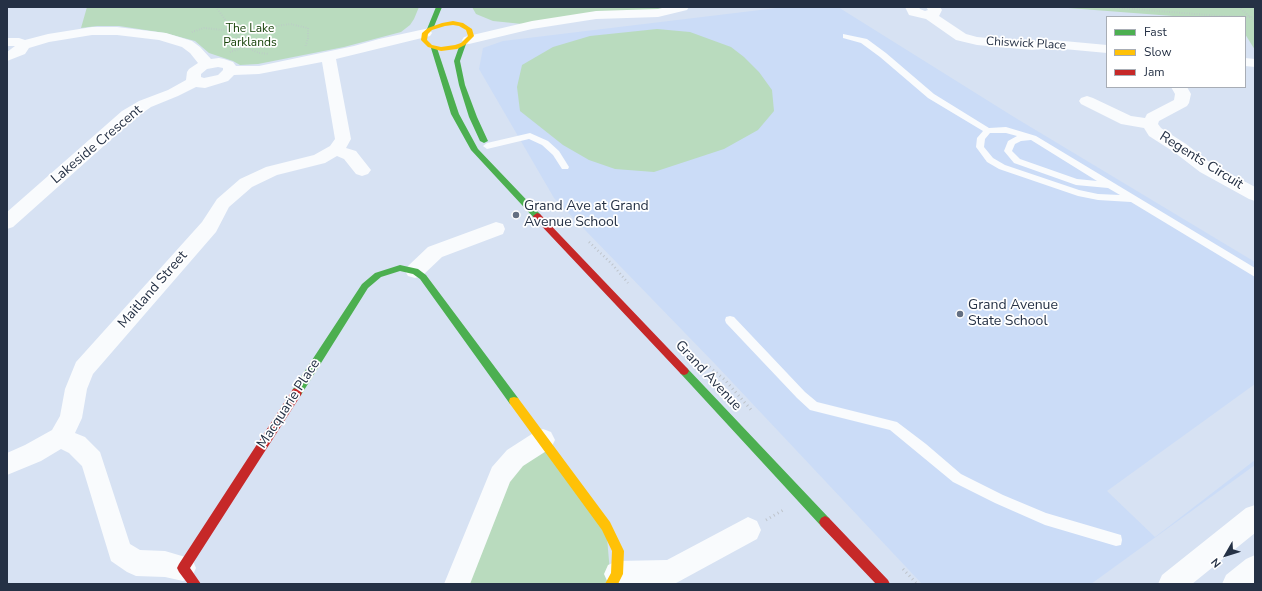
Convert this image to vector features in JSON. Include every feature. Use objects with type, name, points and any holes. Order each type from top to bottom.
[{"type":"street","points":[[430,39],[439,7]]},
{"type":"street","points":[[230,71],[230,68],[225,63],[214,62],[207,64],[194,72],[193,79],[195,81],[205,83],[218,81],[230,71],[259,70],[357,50],[384,51],[408,46],[430,39],[444,24],[465,34],[596,15],[658,13],[682,7]]},
{"type":"street","name":"Chiswick Place","points":[[912,7],[912,10],[918,14],[931,11],[949,30],[961,37],[977,41],[1032,46],[1053,44],[1106,49]]},
{"type":"street","points":[[456,14],[465,34]]},
{"type":"street","points":[[7,42],[19,42],[23,45],[48,38],[98,31],[117,31],[166,38],[186,44],[195,50],[207,64]]},
{"type":"street","points":[[430,39],[449,49],[465,34]]},
{"type":"street","name":"Grand Avenue","points":[[465,34],[457,61],[462,85],[473,116],[487,146],[512,188]]},
{"type":"street","name":"Grand Avenue","points":[[430,39],[455,114],[475,150],[884,584]]},
{"type":"street","points":[[7,57],[20,51],[23,45]]},
{"type":"street","points":[[328,56],[343,139],[336,150],[350,156],[362,170]]},
{"type":"street","name":"Lakeside Crescent","points":[[7,222],[128,115],[145,104],[173,93],[195,81]]},
{"type":"street","name":"Regents Circuit","points":[[1150,124],[1153,118],[1181,103],[1183,94],[1180,88]]},
{"type":"street","name":"Regents Circuit","points":[[1087,101],[1127,120],[1150,124],[1155,132],[1180,148],[1206,168],[1255,195]]},
{"type":"street","name":"Maitland Street","points":[[7,464],[33,453],[60,437],[71,418],[76,389],[84,369],[209,227],[222,203],[246,183],[272,171],[319,159],[336,150]]},
{"type":"street","points":[[496,230],[435,252],[415,271],[423,277],[606,526],[618,551],[614,579],[669,574],[748,530]]},
{"type":"street","name":"Macquarie Place","points":[[60,437],[77,445],[92,460],[120,552],[136,563],[165,564],[189,576],[365,286],[378,275],[400,268],[415,271]]},
{"type":"street","points":[[457,584],[501,475],[515,458],[543,440]]},
{"type":"street","points":[[1171,584],[1255,517]]},
{"type":"street","points":[[1235,584],[1255,568]]},
{"type":"lane","points":[[846,36],[864,41],[884,55],[931,96],[988,131],[1006,130],[1033,138],[1255,273]]},
{"type":"lane","points":[[988,131],[981,138],[980,147],[990,160],[1002,167],[1078,193],[1098,197],[1134,199]]},
{"type":"lane","points":[[487,146],[530,136],[545,143],[556,153],[565,167]]},
{"type":"lane","points":[[1033,138],[1019,138],[1011,142],[1008,151],[1017,161],[1076,182],[1110,185]]},
{"type":"lane","points":[[730,320],[801,395],[814,406],[893,426],[958,478],[992,496],[1045,519],[1116,540]]},
{"type":"path","points":[[216,7],[245,47],[259,53],[275,54]]},
{"type":"path","points":[[1107,7],[1220,16],[1255,17]]},
{"type":"path","points":[[1238,7],[1255,22]]},
{"type":"path","points":[[239,40],[277,26],[296,25],[308,28],[308,39],[304,48],[311,47]]},
{"type":"path","points":[[166,38],[204,28],[222,30],[231,29]]},
{"type":"path","points":[[584,238],[612,264],[632,287]]},
{"type":"path","points":[[703,362],[725,380],[757,417]]},
{"type":"path","points":[[748,530],[805,499]]},
{"type":"path","points":[[901,567],[917,584]]},
{"type":"shaded area","name":"Grand Avenue State School","points":[[785,7],[838,7],[1014,117],[1255,262],[1255,384],[1107,491],[1155,537],[1255,460],[1255,465],[1091,584],[922,584],[716,365],[554,198],[479,69],[483,48],[503,41]]},
{"type":"green space","name":"The Lake Parklands","points":[[87,7],[419,7],[410,25],[401,32],[344,47],[258,64],[240,65],[233,61],[209,53],[195,41],[165,33],[119,26],[81,28]]},
{"type":"green space","points":[[472,7],[682,7],[532,25],[493,21],[476,14]]},
{"type":"green space","points":[[1055,7],[1255,7],[1255,50],[1246,36],[1246,16],[1173,16]]},
{"type":"green space","points":[[657,29],[690,32],[731,47],[759,72],[772,90],[774,111],[758,130],[724,149],[654,172],[615,169],[589,160],[563,145],[520,111],[517,87],[522,65],[553,47],[590,36]]},
{"type":"green space","points":[[543,440],[606,526],[611,584],[457,584],[501,475]]},
{"type":"traffic: fast","points":[[430,29],[439,7]]},
{"type":"traffic: fast","points":[[463,44],[457,61],[462,85],[473,117],[484,141]]},
{"type":"traffic: fast","points":[[434,48],[455,114],[475,150],[537,216]]},
{"type":"traffic: fast","points":[[297,392],[365,286],[378,275],[400,268],[415,271],[423,277],[514,401]]},
{"type":"traffic: fast","points":[[684,371],[825,522]]},
{"type":"traffic: slow","points":[[453,23],[461,24],[469,29],[471,36],[463,44],[457,47],[441,49],[430,46],[424,40],[425,33],[430,29],[444,24],[453,23]]},
{"type":"traffic: slow","points":[[514,401],[606,526],[618,551],[617,574],[611,584]]},
{"type":"traffic: jam","points":[[537,216],[684,371]]},
{"type":"traffic: jam","points":[[195,584],[183,568],[297,392]]},
{"type":"traffic: jam","points":[[825,522],[884,584]]},
{"type":"place","name":"Grand Ave at Grand Avenue School","points":[[516,215]]},
{"type":"place","name":"Grand Avenue State School","points":[[960,314]]}]
